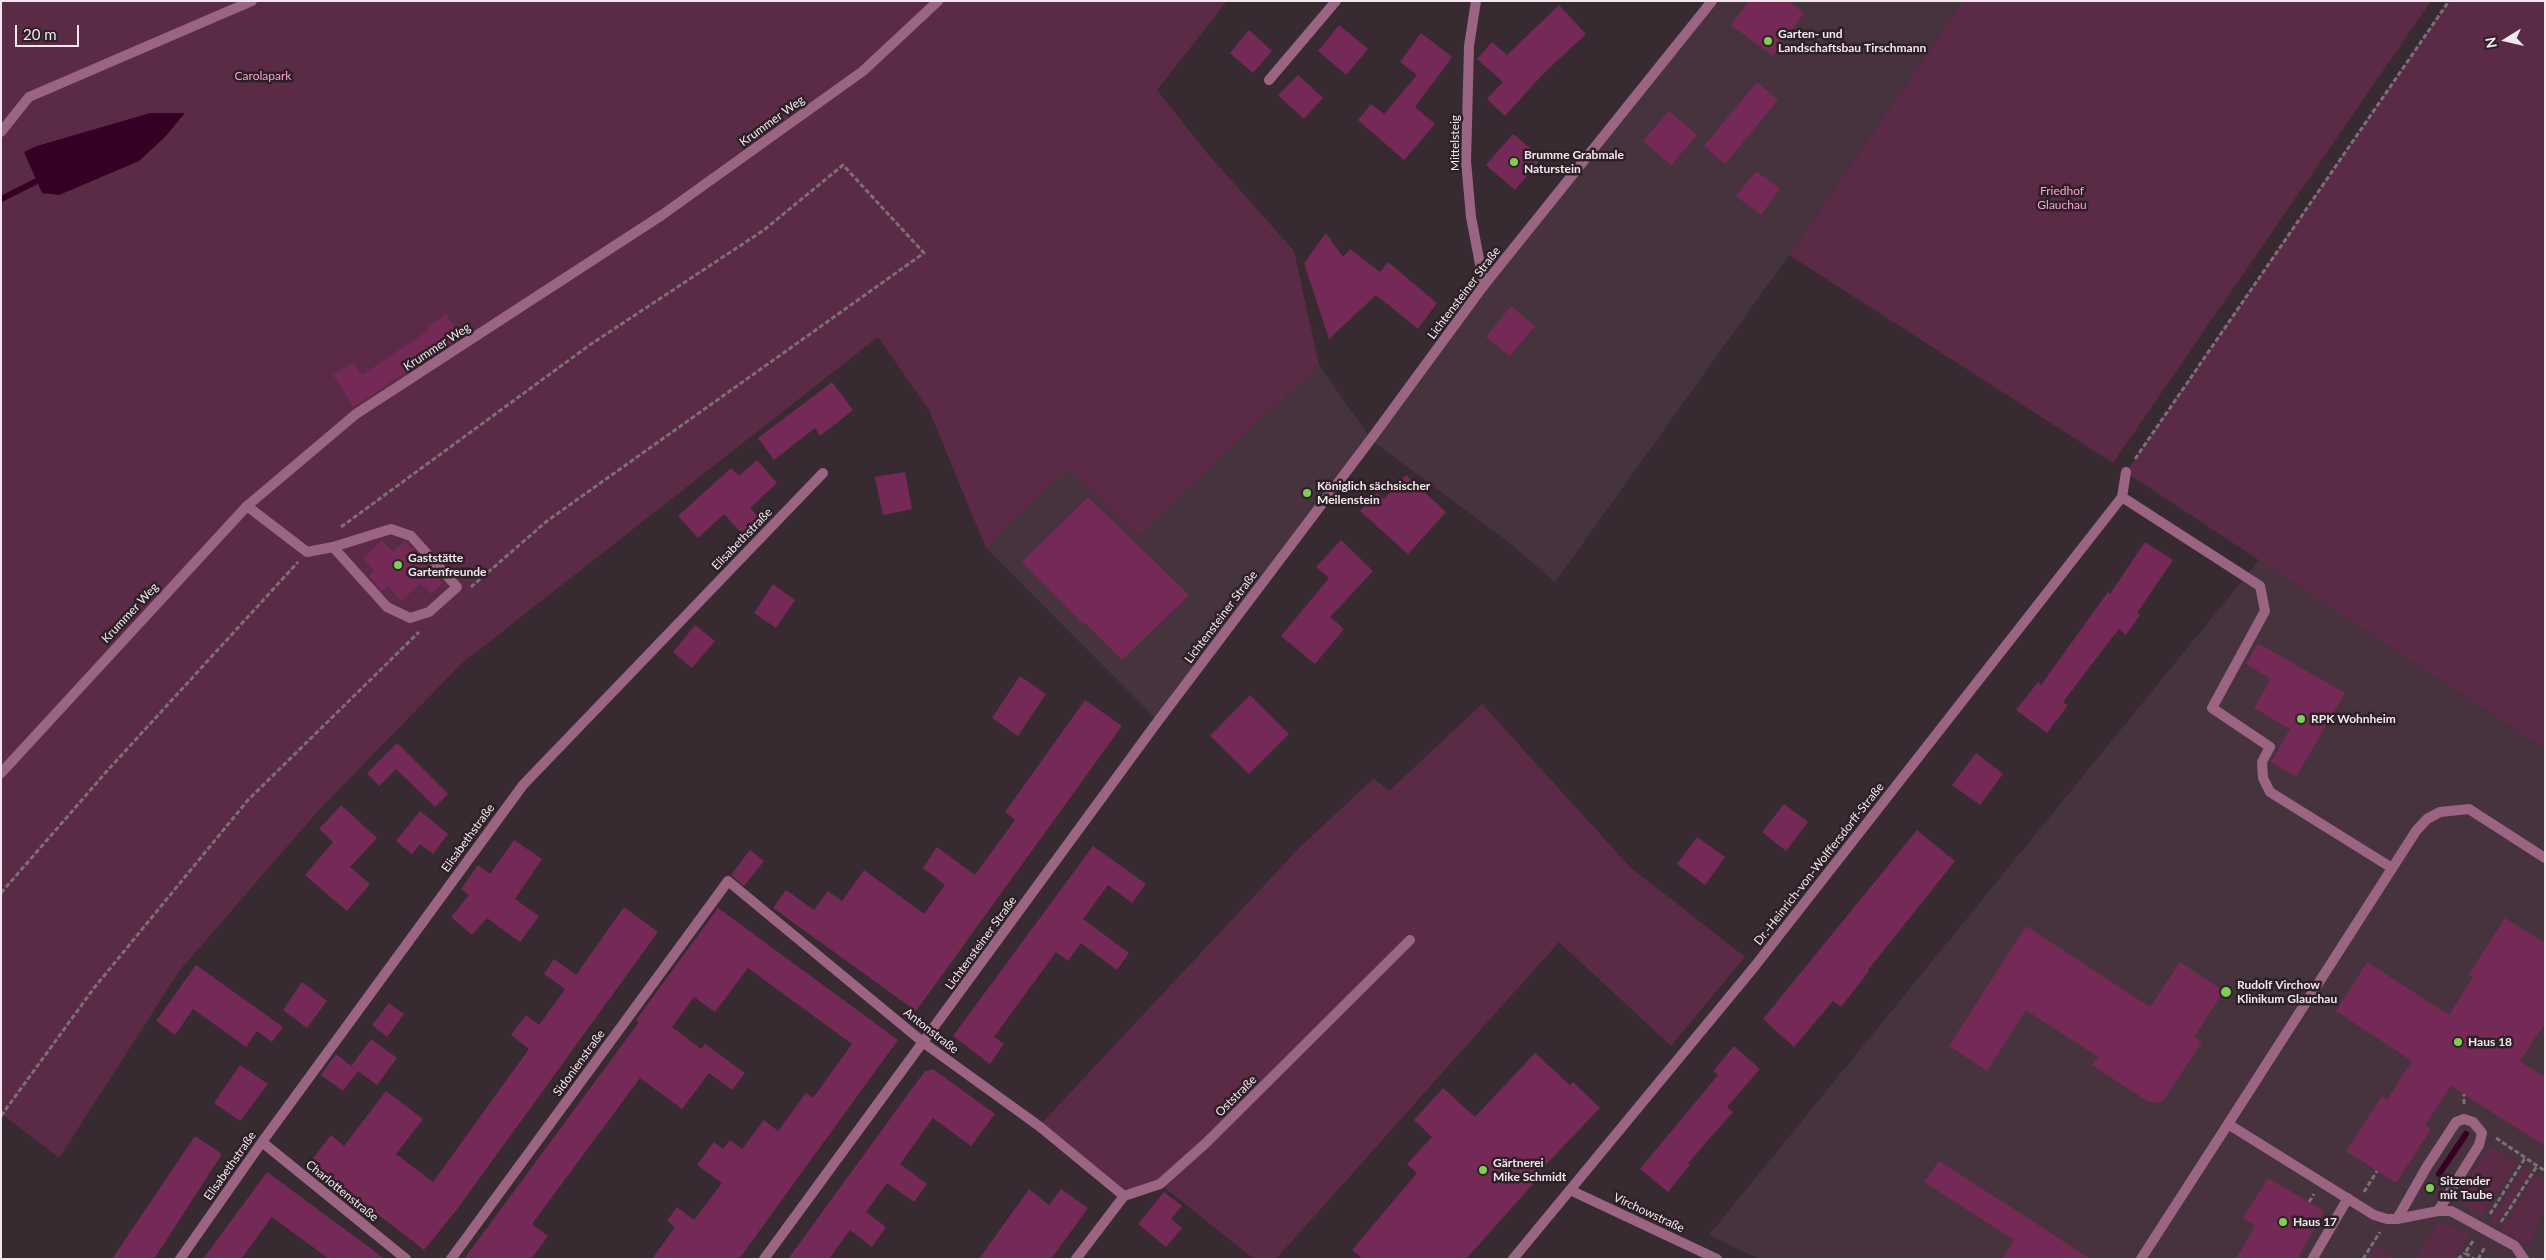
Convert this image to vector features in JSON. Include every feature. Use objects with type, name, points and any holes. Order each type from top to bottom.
[{"type":"street","points":[[1,132],[29,97],[252,1]]},
{"type":"street","name":"Krummer Weg","points":[[1,773],[247,506],[356,414],[662,215],[863,71],[938,1]]},
{"type":"street","points":[[1269,80],[1336,1]]},
{"type":"street","name":"Mittelsteig","points":[[1476,1],[1469,46],[1466,161],[1471,217],[1484,285]]},
{"type":"street","name":"Lichtensteiner Straße","points":[[764,1259],[1158,721],[1371,439],[1484,285],[1712,1]]},
{"type":"street","name":"Dr.-Heinrich-von-Wolffersdorff-Straße","points":[[1513,1259],[1755,966],[2122,497],[2126,472]]},
{"type":"street","name":"Elisabethstraße","points":[[180,1259],[262,1142],[523,785],[823,473]]},
{"type":"street","points":[[2122,497],[2260,586],[2265,611],[2212,708],[2270,747],[2262,762],[2262,778],[2270,792],[2392,868]]},
{"type":"street","points":[[247,506],[307,552],[333,547],[391,529],[411,536],[458,587],[429,612],[410,618],[387,607],[333,547]]},
{"type":"street","points":[[2141,1259],[2416,831],[2427,819],[2440,812],[2469,809],[2545,858]]},
{"type":"street","name":"Antonstraße","points":[[728,881],[924,1042],[1039,1126],[1124,1196]]},
{"type":"street","name":"Sidonienstraße","points":[[450,1259],[728,881]]},
{"type":"street","name":"Oststraße","points":[[1124,1196],[1160,1184],[1206,1143],[1410,940]]},
{"type":"street","points":[[2392,1219],[2456,1122],[2464,1119],[2473,1122],[2482,1133],[2479,1145],[2438,1211]]},
{"type":"street","points":[[2228,1124],[2353,1201],[2392,1219],[2438,1211],[2451,1211],[2515,1246],[2524,1259]]},
{"type":"street","name":"Charlottenstraße","points":[[262,1142],[406,1259]]},
{"type":"street","name":"Virchowstraße","points":[[1570,1190],[1716,1259]]},
{"type":"street","points":[[1076,1259],[1124,1196]]},
{"type":"street","points":[[2314,1258],[2353,1201]]},
{"type":"path","points":[[2126,472],[2449,1]]},
{"type":"path","points":[[2494,1136],[2545,1171]]},
{"type":"path","points":[[2458,1259],[2465,1253],[2525,1158]]},
{"type":"path","points":[[2465,1253],[2476,1259],[2537,1166]]},
{"type":"path","points":[[2353,1201],[2377,1171]]},
{"type":"path","points":[[2363,1259],[2392,1219]]},
{"type":"shaded area","points":[[1712,1],[1963,1],[1789,255],[1555,582],[1506,540],[1371,440],[1158,721],[986,548],[1067,467],[1137,537],[1319,365],[1371,439],[1484,285]]},
{"type":"shaded area","points":[[150,113],[185,113],[165,137],[139,161],[59,195],[42,193],[24,152],[37,146]]},
{"type":"shaded area","name":"Rudolf Virchow Klinikum Glauchau","points":[[2259,560],[2545,750],[2545,1259],[1759,1259],[1709,1235]]},
{"type":"green space","name":"Carolapark","points":[[1,1],[1227,1],[1157,90],[1207,153],[1294,251],[1319,365],[1137,537],[1068,469],[986,548],[929,410],[878,337],[461,664],[318,811],[180,970],[59,1158],[1,1113]]},
{"type":"green space","name":"Friedhof Glauchau","points":[[1963,1],[2431,1],[2113,463],[1789,255]]},
{"type":"green space","points":[[2449,1],[2545,1],[2545,750],[2126,472]]},
{"type":"green space","points":[[1482,704],[1630,867],[1745,957],[1671,1046],[1559,942],[1276,1259],[1254,1259],[1160,1184],[1124,1196],[1039,1126],[1299,848],[1374,778],[1389,791]]},
{"type":"green space","points":[[2490,1145],[2517,1163],[2482,1217],[2455,1200]]},
{"type":"green space","points":[[2524,1167],[2531,1171],[2495,1227],[2489,1223]]},
{"type":"green space","points":[[2536,1175],[2545,1180],[2545,1206],[2530,1247],[2499,1231]]},
{"type":"green space","points":[[2439,1222],[2471,1234],[2454,1259],[2415,1259]]},
{"type":"green space","points":[[2377,1245],[2398,1259],[2367,1259]]},
{"type":"building","name":"Garten- und Landschaftsbau Tirschmann","points":[[1749,1],[1788,1],[1804,13],[1773,56],[1731,25]]},
{"type":"building","points":[[1559,5],[1586,34],[1543,74],[1505,116],[1487,99],[1503,82],[1477,59],[1492,42],[1507,55]]},
{"type":"building","points":[[1339,25],[1368,49],[1346,75],[1318,51]]},
{"type":"building","points":[[1249,30],[1272,51],[1253,73],[1230,53]]},
{"type":"building","points":[[1421,33],[1452,57],[1415,107],[1435,124],[1404,160],[1358,120],[1371,104],[1384,114],[1417,75],[1400,62]]},
{"type":"building","points":[[1298,75],[1323,98],[1304,119],[1278,95]]},
{"type":"building","points":[[1757,82],[1778,100],[1725,164],[1704,146]]},
{"type":"building","points":[[1669,111],[1697,135],[1671,165],[1643,141]]},
{"type":"building","name":"Brumme Grabmale Naturstein","points":[[1513,134],[1542,158],[1515,190],[1486,165]]},
{"type":"building","points":[[1756,171],[1780,189],[1761,215],[1736,196]]},
{"type":"building","points":[[1326,233],[1343,257],[1350,249],[1380,272],[1388,262],[1437,303],[1418,329],[1376,295],[1329,339],[1304,263]]},
{"type":"building","points":[[1511,306],[1535,326],[1510,356],[1486,337]]},
{"type":"building","points":[[446,314],[461,336],[354,407],[333,375],[353,362],[362,375],[429,330],[427,327]]},
{"type":"building","points":[[832,382],[853,410],[820,436],[815,428],[774,460],[758,438]]},
{"type":"building","points":[[757,460],[777,483],[750,508],[760,519],[743,535],[724,514],[698,538],[678,516],[731,468],[739,476]]},
{"type":"building","points":[[905,472],[912,509],[883,515],[875,477]]},
{"type":"building","points":[[1406,475],[1446,512],[1408,554],[1360,511],[1377,493],[1384,499]]},
{"type":"building","points":[[1088,497],[1189,595],[1122,660],[1085,623],[1083,624],[1022,562]]},
{"type":"building","name":"Gaststätte Gartenfreunde","points":[[382,540],[393,552],[405,541],[443,583],[431,594],[421,583],[401,601],[388,586],[382,591],[369,576],[374,571],[363,558]]},
{"type":"building","points":[[1341,540],[1373,571],[1330,617],[1344,629],[1315,664],[1281,636],[1329,578],[1316,567]]},
{"type":"building","points":[[2145,542],[2173,560],[2137,613],[2140,615],[2126,635],[2119,629],[2063,702],[2068,705],[2047,733],[2016,710],[2038,682],[2041,685],[2108,592],[2110,594]]},
{"type":"building","points":[[773,584],[795,600],[776,628],[754,613]]},
{"type":"building","points":[[695,625],[715,641],[692,668],[673,652]]},
{"type":"building","name":"RPK Wohnheim","points":[[2258,643],[2345,693],[2296,777],[2271,762],[2290,729],[2254,708],[2271,679],[2246,664]]},
{"type":"building","points":[[1020,676],[1046,694],[1018,736],[992,718]]},
{"type":"building","points":[[1250,695],[1289,734],[1249,774],[1210,736]]},
{"type":"building","points":[[1085,700],[1122,726],[916,1011],[773,908],[786,890],[814,910],[828,891],[842,901],[864,870],[924,914],[945,885],[923,868],[937,847],[975,875],[1015,820],[1005,812]]},
{"type":"building","points":[[397,743],[448,794],[435,807],[396,769],[379,786],[367,773]]},
{"type":"building","points":[[1976,753],[2003,774],[1980,805],[1952,785]]},
{"type":"building","points":[[1784,804],[1808,822],[1786,851],[1762,832]]},
{"type":"building","points":[[341,805],[377,838],[350,867],[370,884],[347,911],[305,875],[333,842],[319,829]]},
{"type":"building","points":[[420,811],[448,834],[433,854],[420,844],[412,854],[396,841]]},
{"type":"building","points":[[1917,830],[1955,861],[1841,1007],[1833,1001],[1794,1047],[1763,1019]]},
{"type":"building","points":[[1697,837],[1725,857],[1705,885],[1677,864]]},
{"type":"building","points":[[514,840],[542,859],[515,899],[539,916],[520,942],[487,918],[472,935],[451,917],[469,895],[461,889],[478,865],[490,874]]},
{"type":"building","points":[[1093,846],[1146,884],[1132,903],[1108,885],[1083,919],[1129,953],[1117,970],[1081,943],[1068,961],[1056,952],[994,1037],[1004,1044],[990,1064],[953,1036]]},
{"type":"building","points":[[750,850],[764,861],[744,886],[731,875]]},
{"type":"building","points":[[624,907],[658,932],[455,1212],[424,1250],[310,1162],[331,1135],[344,1146],[386,1091],[423,1119],[396,1154],[433,1182],[529,1049],[511,1035],[526,1015],[539,1025],[565,989],[544,974],[554,959],[576,975]]},
{"type":"building","points":[[718,908],[898,1040],[739,1259],[652,1259],[675,1227],[667,1221],[677,1207],[694,1220],[722,1183],[697,1165],[714,1142],[723,1149],[730,1140],[742,1149],[764,1120],[778,1131],[806,1093],[813,1098],[852,1044],[748,968],[715,1012],[694,997],[672,1027],[701,1049],[705,1044],[745,1073],[732,1090],[709,1073],[682,1109],[640,1078],[532,1224],[548,1236],[531,1259],[464,1259],[639,1022],[636,1020]]},
{"type":"building","name":"Haus 18","points":[[2505,918],[2545,943],[2545,1023],[2520,1061],[2545,1077],[2545,1146],[2451,1086],[2425,1125],[2431,1129],[2396,1183],[2346,1151],[2382,1096],[2387,1100],[2412,1061],[2336,1011],[2367,962],[2449,1015],[2473,977],[2469,974]]},
{"type":"building","points":[[2026,926],[2150,1007],[2180,962],[2224,991],[2194,1037],[2202,1042],[2163,1101],[2156,1103],[2147,1101],[2092,1065],[2098,1057],[2026,1010],[1987,1071],[1949,1046]]},
{"type":"building","points":[[196,965],[283,1027],[272,1042],[257,1031],[246,1047],[193,1009],[175,1035],[156,1021]]},
{"type":"building","points":[[302,982],[327,1001],[307,1028],[283,1010]]},
{"type":"building","points":[[389,1003],[404,1014],[387,1037],[372,1025]]},
{"type":"building","points":[[371,1039],[397,1058],[377,1085],[351,1066]]},
{"type":"building","points":[[1734,1046],[1760,1069],[1727,1107],[1733,1112],[1688,1163],[1690,1165],[1668,1192],[1640,1169],[1718,1075],[1713,1071]]},
{"type":"building","points":[[1535,1053],[1570,1085],[1573,1082],[1600,1108],[1538,1173],[1541,1175],[1466,1259],[1363,1259],[1352,1250],[1417,1173],[1407,1164],[1432,1137],[1414,1120],[1443,1088],[1475,1117]]},
{"type":"building","points":[[336,1054],[358,1071],[343,1091],[321,1075]]},
{"type":"building","points":[[240,1065],[268,1084],[240,1121],[214,1103]]},
{"type":"building","points":[[933,1069],[995,1114],[971,1146],[933,1118],[900,1164],[927,1184],[914,1202],[887,1183],[866,1212],[886,1227],[872,1247],[850,1230],[829,1259],[788,1259],[925,1071]]},
{"type":"building","points":[[195,1136],[222,1154],[154,1259],[112,1259]]},
{"type":"building","points":[[1939,1161],[2090,1259],[2002,1259],[2014,1240],[1924,1182]]},
{"type":"building","points":[[267,1172],[385,1259],[329,1259],[272,1217],[241,1259],[203,1259]]},
{"type":"building","name":"Haus 17","points":[[2268,1178],[2324,1211],[2297,1259],[2236,1259],[2255,1226],[2243,1218]]},
{"type":"building","points":[[1029,1189],[1049,1205],[1061,1189],[1088,1208],[1051,1259],[979,1259]]},
{"type":"building","points":[[1164,1192],[1182,1206],[1171,1219],[1182,1228],[1166,1247],[1138,1224]]},
{"type":"waterway","points":[[1,199],[35,182]]},
{"type":"waterway","points":[[2439,1174],[2466,1134]]},
{"type":"place","name":"Garten- und Landschaftsbau Tirschmann","points":[[1768,41]]},
{"type":"place","name":"Brumme Grabmale Naturstein","points":[[1514,162]]},
{"type":"place","name":"Königlich sächsischer Meilenstein","points":[[1307,493]]},
{"type":"place","name":"Gaststätte Gartenfreunde","points":[[398,565]]},
{"type":"place","name":"RPK Wohnheim","points":[[2301,719]]},
{"type":"place","name":"Rudolf Virchow Klinikum Glauchau","points":[[2226,992]]},
{"type":"place","name":"Haus 18","points":[[2458,1042]]},
{"type":"place","name":"Gärtnerei Mike Schmidt","points":[[1483,1170]]},
{"type":"place","name":"Sitzender mit Taube","points":[[2430,1188]]},
{"type":"place","name":"Haus 17","points":[[2283,1222]]}]
